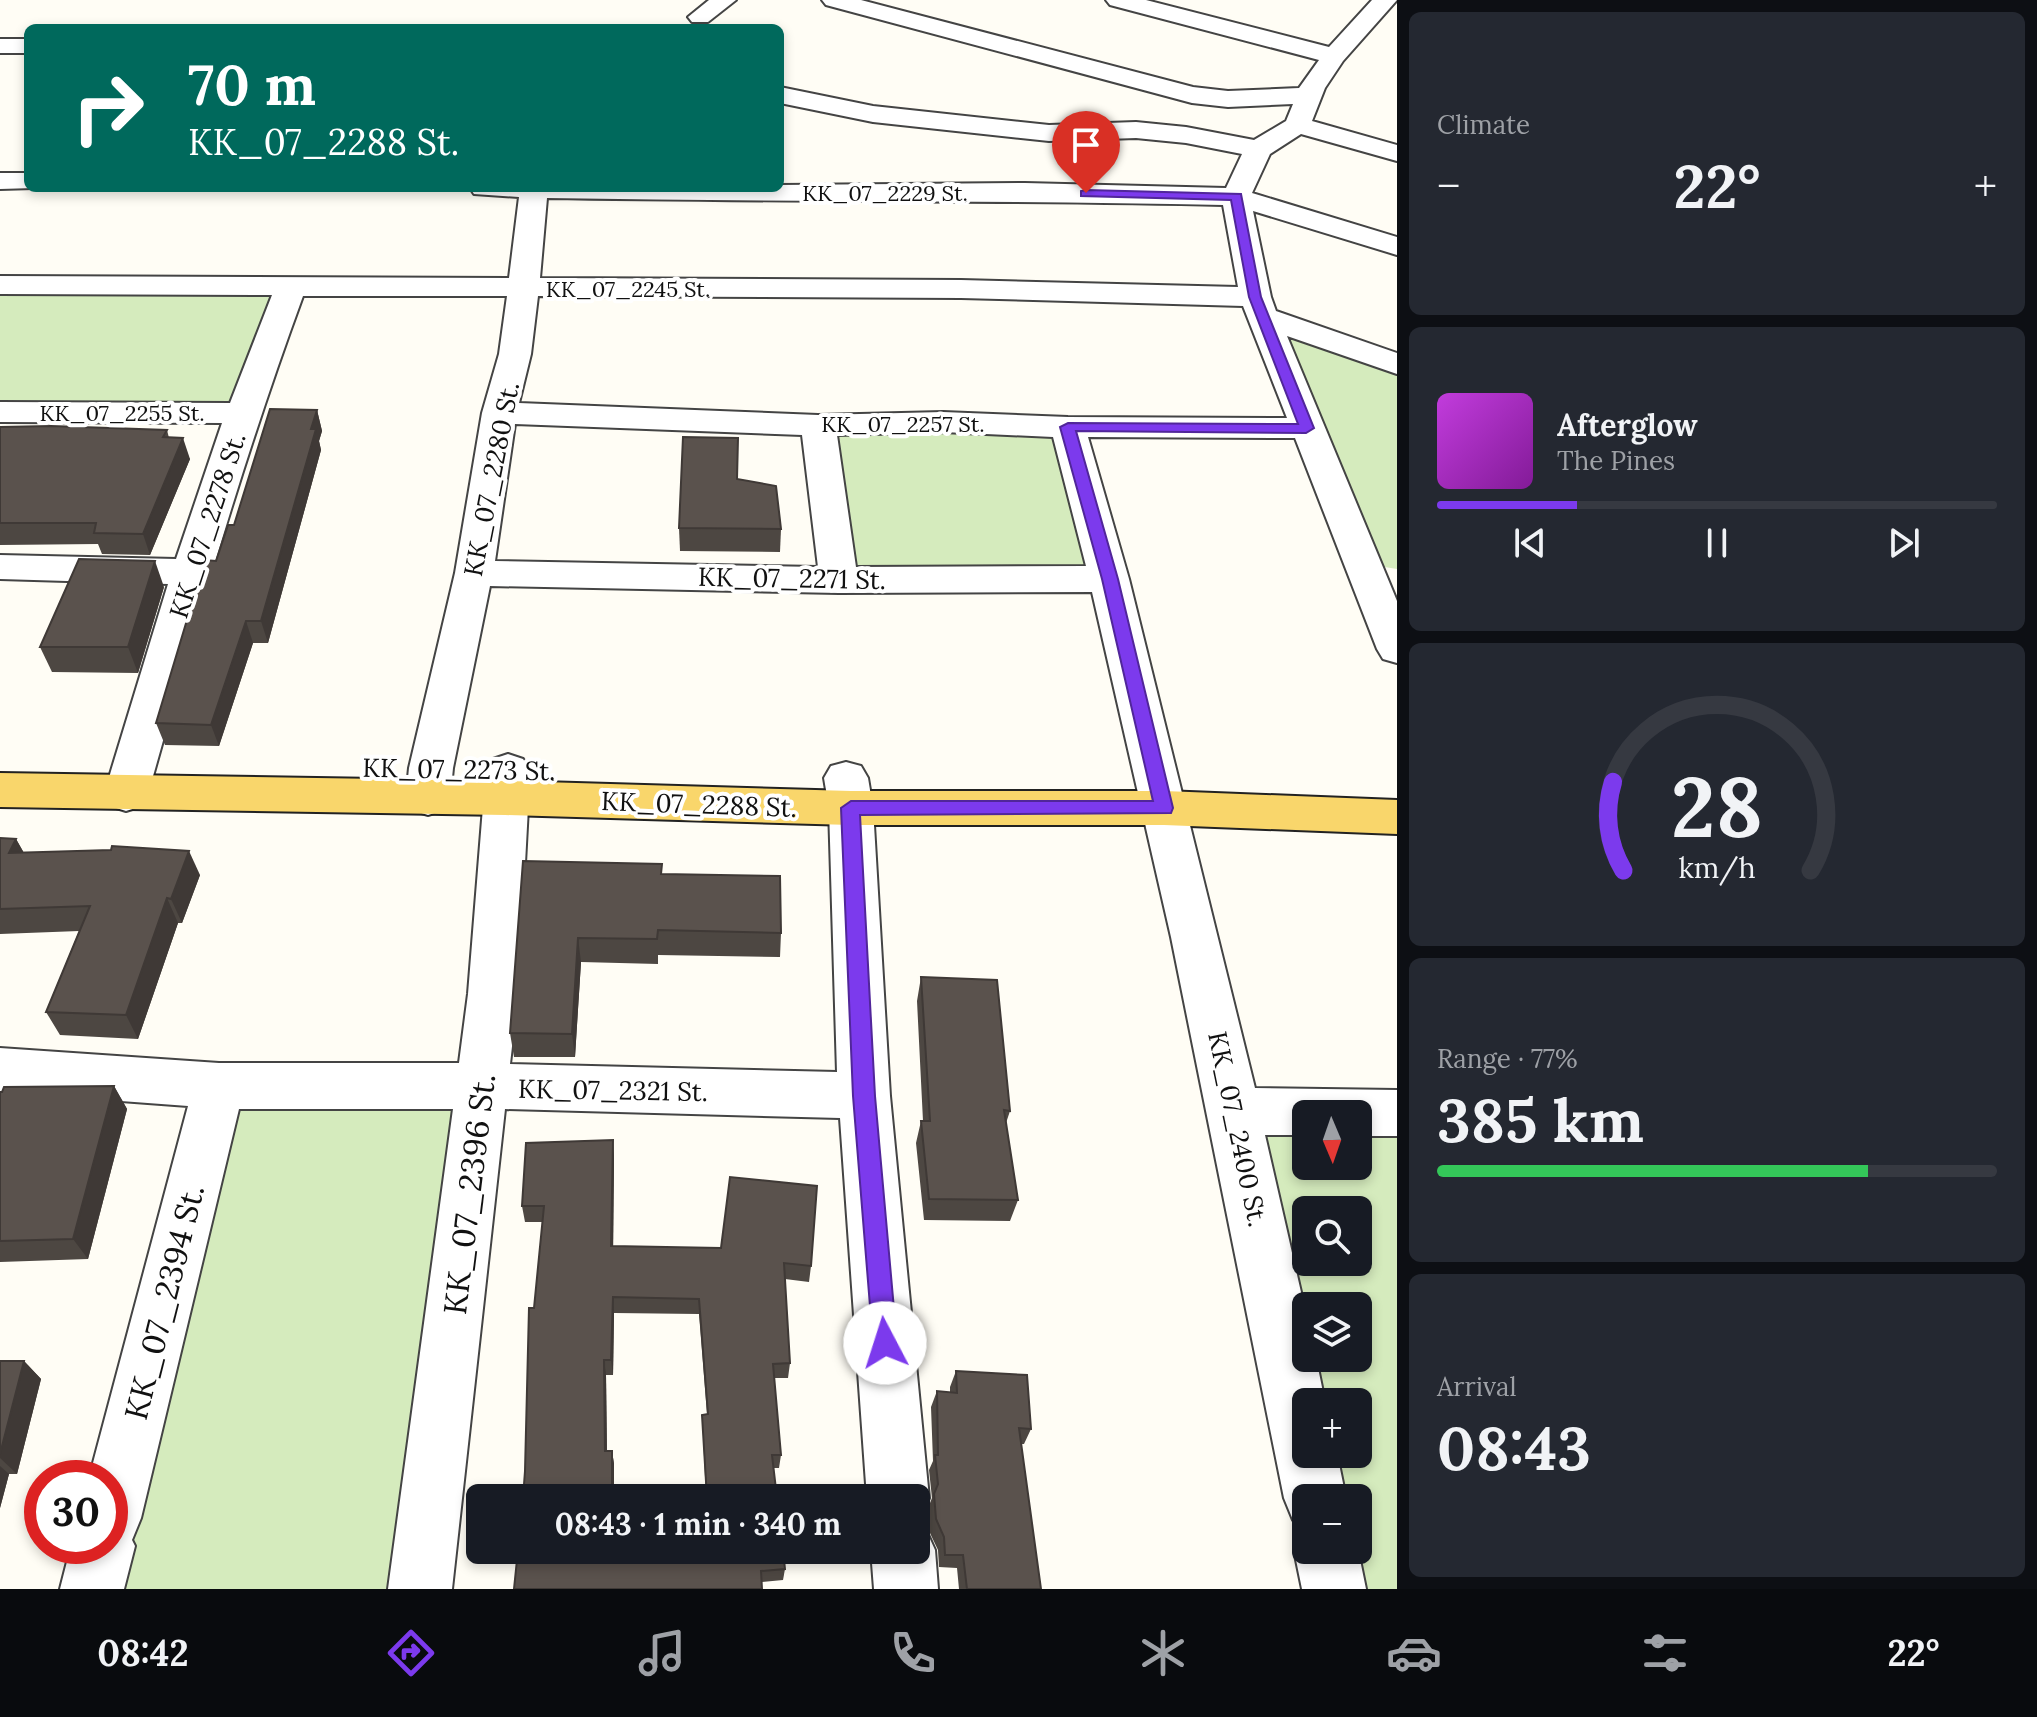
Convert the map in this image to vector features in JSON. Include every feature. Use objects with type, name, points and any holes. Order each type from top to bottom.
[{"type":"main road","points":[[0,765],[129,780]]},
{"type":"main road","name":"KK_07_2288 St.","points":[[0,790],[129,780],[507,784],[1162,797],[1397,817]]},
{"type":"main road","points":[[1162,797],[1397,795]]},
{"type":"street","points":[[700,17],[724,0]]},
{"type":"street","points":[[834,0],[1192,95],[1228,99],[1310,95]]},
{"type":"street","points":[[1118,0],[1334,56]]},
{"type":"street","points":[[1385,0],[1334,56],[1310,95],[1297,125],[1258,149],[1236,197],[1260,307],[1397,649]]},
{"type":"street","points":[[0,46],[24,46]]},
{"type":"street","points":[[784,96],[873,114],[1049,133],[1136,130],[1186,135],[1258,149]]},
{"type":"street","points":[[1297,125],[1397,153]]},
{"type":"street","points":[[1015,163],[1025,192]]},
{"type":"street","points":[[0,181],[24,181]]},
{"type":"street","name":"KK_07_2280 St.","points":[[429,783],[474,573],[499,413],[515,354],[525,289],[533,192]]},
{"type":"street","name":"KK_07_2229 St.","points":[[700,192],[1025,192],[1236,197],[1397,246]]},
{"type":"street","name":"KK_07_2245 St.","points":[[0,285],[961,289],[1260,307],[1397,364]]},
{"type":"street","name":"KK_07_2278 St.","points":[[129,780],[191,572],[243,413],[291,287]]},
{"type":"street","name":"KK_07_2255 St.","points":[[0,412],[243,413]]},
{"type":"street","name":"KK_07_2257 St.","points":[[499,413],[818,425],[943,422],[1068,427],[1306,428]]},
{"type":"street","points":[[818,425],[839,580]]},
{"type":"street","name":"KK_07_2400 St.","points":[[1068,427],[1110,579],[1236,1111],[1293,1388]]},
{"type":"street","points":[[1360,563],[1397,571]]},
{"type":"street","points":[[0,567],[191,572]]},
{"type":"street","name":"KK_07_2271 St.","points":[[474,573],[839,580],[1110,579]]},
{"type":"street","name":"KK_07_2396 St.","points":[[420,1589],[493,994],[507,784]]},
{"type":"street","points":[[848,793],[864,1096],[897,1484]]},
{"type":"street","name":"KK_07_2321 St.","points":[[0,1070],[219,1086],[482,1086],[864,1096]]},
{"type":"street","name":"KK_07_2394 St.","points":[[125,1460],[219,1086]]},
{"type":"street","points":[[1236,1111],[1397,1113]]},
{"type":"street","points":[[92,1589],[98,1564]]},
{"type":"street","points":[[904,1564],[906,1589]]},
{"type":"street","points":[[1329,1564],[1334,1589]]},
{"type":"green space","points":[[0,285],[291,287],[243,413],[0,412]]},
{"type":"green space","points":[[1264,317],[1397,364],[1397,569],[1360,563]]},
{"type":"green space","points":[[818,425],[1068,427],[1110,579],[839,580]]},
{"type":"green space","points":[[219,1086],[482,1086],[420,1589],[92,1589],[102,1564],[128,1564],[128,1470]]},
{"type":"green space","points":[[1236,1111],[1292,1112],[1292,1180],[1372,1180],[1372,1113],[1397,1113],[1397,1589],[1334,1589],[1349,1564],[1372,1564],[1372,1484],[1313,1484],[1309,1468],[1372,1468],[1372,1388],[1303,1388],[1299,1372],[1372,1372],[1372,1292],[1292,1292],[1292,1344]]},
{"type":"building","points":[[270,409],[317,410],[311,429],[316,429],[261,621],[246,621],[211,725],[156,723],[205,560],[216,561],[228,525],[234,525]]},
{"type":"building","points":[[0,427],[167,430],[163,437],[183,438],[143,534],[94,533],[96,523],[0,523]]},
{"type":"building","points":[[683,437],[738,438],[737,479],[776,486],[781,529],[679,528]]},
{"type":"building","points":[[79,559],[155,561],[128,647],[40,647]]},
{"type":"building","points":[[0,838],[16,839],[9,853],[111,850],[112,846],[189,851],[171,899],[167,898],[126,1015],[46,1012],[90,906],[0,909]]},
{"type":"building","points":[[523,861],[662,864],[661,874],[780,876],[781,933],[658,930],[657,939],[578,938],[572,1034],[510,1033]]},
{"type":"building","points":[[921,977],[997,980],[1010,1111],[1004,1110],[1018,1200],[929,1199],[921,1121],[930,1121]]},
{"type":"building","points":[[114,1086],[73,1239],[0,1241],[0,1092],[4,1087]]},
{"type":"building","points":[[613,1140],[611,1246],[721,1248],[730,1177],[817,1186],[811,1266],[784,1263],[790,1363],[773,1364],[781,1455],[772,1455],[775,1484],[706,1484],[702,1415],[708,1414],[699,1299],[613,1297],[611,1360],[604,1360],[605,1451],[612,1451],[612,1484],[524,1484],[529,1308],[534,1308],[544,1206],[522,1206],[526,1143]]},
{"type":"building","points":[[0,1361],[24,1361],[0,1454]]},
{"type":"building","points":[[956,1371],[1027,1375],[1031,1429],[1019,1428],[1041,1589],[967,1589],[963,1555],[945,1555],[944,1537],[936,1519],[934,1494],[938,1484],[935,1455],[938,1455],[937,1391],[957,1393]]},
{"type":"building","points":[[517,1564],[784,1564],[785,1569],[761,1571],[762,1589],[514,1589]]},
{"type":"route","points":[[885,1343],[864,1096],[851,808],[1164,808],[1110,579],[1068,427],[1306,428],[1255,297],[1236,197],[1086,193]]}]
